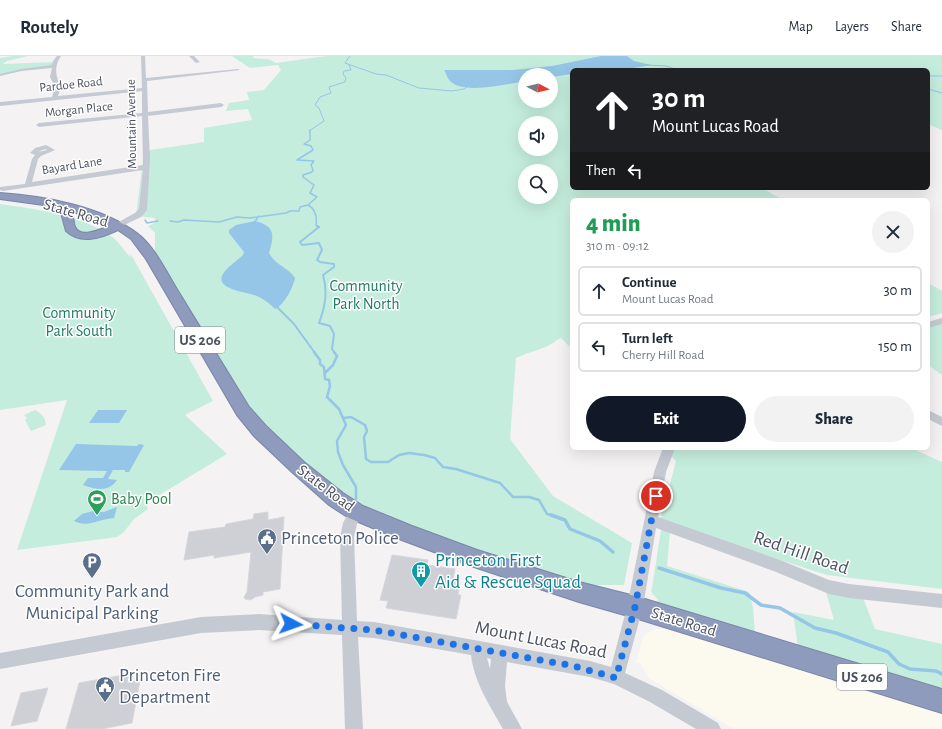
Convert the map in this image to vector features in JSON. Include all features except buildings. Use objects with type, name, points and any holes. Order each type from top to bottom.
[{"type":"highway","name":"State Road","points":[[1,192],[89,214],[118,226],[135,238],[149,255],[243,411],[260,431],[298,467],[336,499],[356,512],[406,533],[478,559],[579,592],[635,607],[942,701]]},
{"type":"highway","points":[[55,205],[62,207],[68,213],[70,230],[75,234],[92,235],[106,232],[118,226]]},
{"type":"street","points":[[55,97],[58,87],[53,77],[58,56]]},
{"type":"street","name":"Mountain Avenue","points":[[118,226],[138,215],[143,210],[146,166],[146,127],[144,114],[143,56]]},
{"type":"street","points":[[191,56],[198,62]]},
{"type":"street","points":[[0,75],[21,70],[55,66]]},
{"type":"street","points":[[144,80],[238,70]]},
{"type":"street","name":"Pardoe Road","points":[[0,104],[55,97],[144,89]]},
{"type":"street","name":"Morgan Place","points":[[39,125],[221,105]]},
{"type":"street","points":[[28,185],[35,159],[39,154]]},
{"type":"street","name":"Bayard Lane","points":[[1,192],[28,185],[146,166]]},
{"type":"street","points":[[930,324],[942,321]]},
{"type":"street","points":[[930,415],[942,422]]},
{"type":"street","points":[[616,678],[635,607],[660,472],[668,450]]},
{"type":"street","points":[[354,729],[349,628],[347,537],[350,523],[356,512]]},
{"type":"street","name":"Red Hill Road","points":[[652,520],[780,567],[829,587],[849,591],[942,601]]},
{"type":"street","name":"Mount Lucas Road","points":[[0,661],[201,625],[259,622],[374,630],[579,667],[616,678],[656,696],[712,729]]},
{"type":"street","points":[[478,649],[479,662],[482,672],[513,729]]},
{"type":"street","points":[[499,653],[497,686],[500,707]]},
{"type":"shaded area","points":[[656,629],[667,629],[807,670],[829,680],[942,713],[942,729],[734,729],[649,678],[640,663],[636,663],[643,637]]},
{"type":"green space","points":[[28,56],[7,61],[3,64],[55,62],[54,65],[0,75],[0,58]]},
{"type":"green space","name":"Community Park North","points":[[232,56],[254,56],[252,58],[268,59],[276,63],[326,56],[942,56],[942,130],[930,125],[930,68],[570,68],[570,190],[766,190],[780,198],[570,198],[570,347],[561,338],[544,347],[516,358],[510,439],[553,496],[632,543],[624,585],[589,585],[475,551],[371,512],[343,495],[291,453],[259,420],[237,391],[155,257],[155,233],[148,226],[155,223],[155,218],[136,216],[144,151],[204,142],[204,128],[252,120],[248,109],[226,111],[229,103],[249,100],[247,92],[264,90],[281,70],[278,65],[250,68]]},
{"type":"green space","name":"Community Park South","points":[[0,204],[28,208],[72,218],[99,229],[114,238],[130,257],[130,254],[133,258],[213,401],[185,415],[227,454],[146,503],[148,509],[133,520],[124,532],[117,537],[17,550],[67,400],[0,410]]},
{"type":"green space","points":[[930,284],[942,291],[942,313],[930,316]]},
{"type":"green space","points":[[942,321],[942,375],[930,366],[930,325]]},
{"type":"green space","points":[[35,410],[43,416],[46,425],[31,431],[25,420],[27,418],[24,415]]},
{"type":"green space","points":[[666,450],[915,450],[942,462],[942,589],[827,575],[660,522],[676,461]]},
{"type":"green space","points":[[661,530],[670,532],[667,566],[749,592],[753,607],[755,634],[655,603],[658,600],[651,592]]},
{"type":"green space","points":[[825,589],[862,595],[875,629],[942,644],[942,688],[798,647],[793,612],[834,620]]},
{"type":"water","points":[[601,56],[627,56],[634,61],[651,65],[634,68],[570,68],[570,74],[558,76],[558,68],[532,68],[552,66]]},
{"type":"water","points":[[518,69],[518,82],[475,88],[457,85],[450,81],[444,70]]},
{"type":"water","points":[[255,221],[262,223],[270,229],[272,232],[272,242],[269,253],[295,278],[288,296],[282,304],[275,309],[254,295],[232,289],[223,283],[221,279],[225,271],[243,255],[244,252],[229,233],[229,230],[236,225]]},
{"type":"water","points":[[98,410],[127,410],[119,423],[89,423]]},
{"type":"water","points":[[76,444],[144,445],[129,472],[125,472],[125,470],[113,470],[108,479],[117,480],[114,484],[110,487],[97,489],[83,485],[88,478],[103,478],[107,471],[59,470]]},
{"type":"water","name":"Baby Pool","points":[[117,507],[114,518],[84,524],[74,521],[82,514],[93,511],[104,512]]},
{"type":"waterway","points":[[350,56],[345,63],[376,74],[386,75],[419,88],[452,91],[464,89],[469,85]]},
{"type":"waterway","points":[[310,130],[324,121],[319,108],[315,105],[320,97],[331,93],[329,87],[345,82],[346,78],[343,74],[344,71],[351,70],[349,65]]},
{"type":"waterway","points":[[647,65],[666,66],[672,68]]},
{"type":"waterway","points":[[930,76],[942,76]]},
{"type":"waterway","points":[[930,90],[942,93]]},
{"type":"waterway","points":[[308,205],[317,197],[310,193],[314,185],[303,177],[303,175],[312,172],[313,170],[311,165],[314,161],[297,160],[313,150],[311,146],[304,144],[310,140],[310,130]]},
{"type":"waterway","points":[[258,217],[286,213],[290,211],[299,211],[300,207],[308,205]]},
{"type":"waterway","points":[[308,205],[314,211],[316,216],[316,225],[319,227]]},
{"type":"waterway","points":[[170,221],[178,222],[184,220],[219,222],[237,217],[258,217]]},
{"type":"waterway","points":[[254,223],[258,217]]},
{"type":"waterway","points":[[145,220],[147,223],[158,221]]},
{"type":"waterway","points":[[319,227],[300,242],[302,245],[319,243],[322,250],[317,260],[320,262],[334,264],[334,267],[323,275],[325,281],[325,299],[319,323],[330,326],[334,334],[332,349],[335,353]]},
{"type":"waterway","points":[[276,306],[294,324],[315,353]]},
{"type":"waterway","points":[[314,352],[320,360],[320,364],[324,367],[325,379],[329,380],[330,386],[327,397],[339,409],[346,425],[337,441],[338,452],[343,465],[356,487],[356,499]]},
{"type":"waterway","points":[[325,373],[333,365],[337,356],[334,352]]},
{"type":"waterway","points":[[344,418],[351,417],[365,425],[367,431],[364,437],[366,459],[371,462],[388,462],[399,455],[409,453],[435,458],[443,467],[456,469],[500,483],[513,497],[529,497],[539,500],[547,514],[553,516]]},
{"type":"waterway","points":[[553,516],[565,520],[570,529],[600,541],[613,552]]},
{"type":"waterway","points":[[659,568],[721,588],[745,593],[761,605],[780,608],[815,628],[836,633],[888,652],[899,664],[910,669],[936,671],[942,674]]},
{"type":"place","name":"Baby Pool","points":[[97,516]]},
{"type":"place","name":"Princeton Police","points":[[267,555]]},
{"type":"place","name":"Community Park and Municipal Parking","points":[[92,579]]},
{"type":"place","name":"Princeton First Aid & Rescue Squad","points":[[421,588]]},
{"type":"place","name":"Princeton Fire Department","points":[[105,703]]},
{"type":"route","points":[[291,624],[374,630],[590,669],[616,678],[635,607],[656,496]]}]
